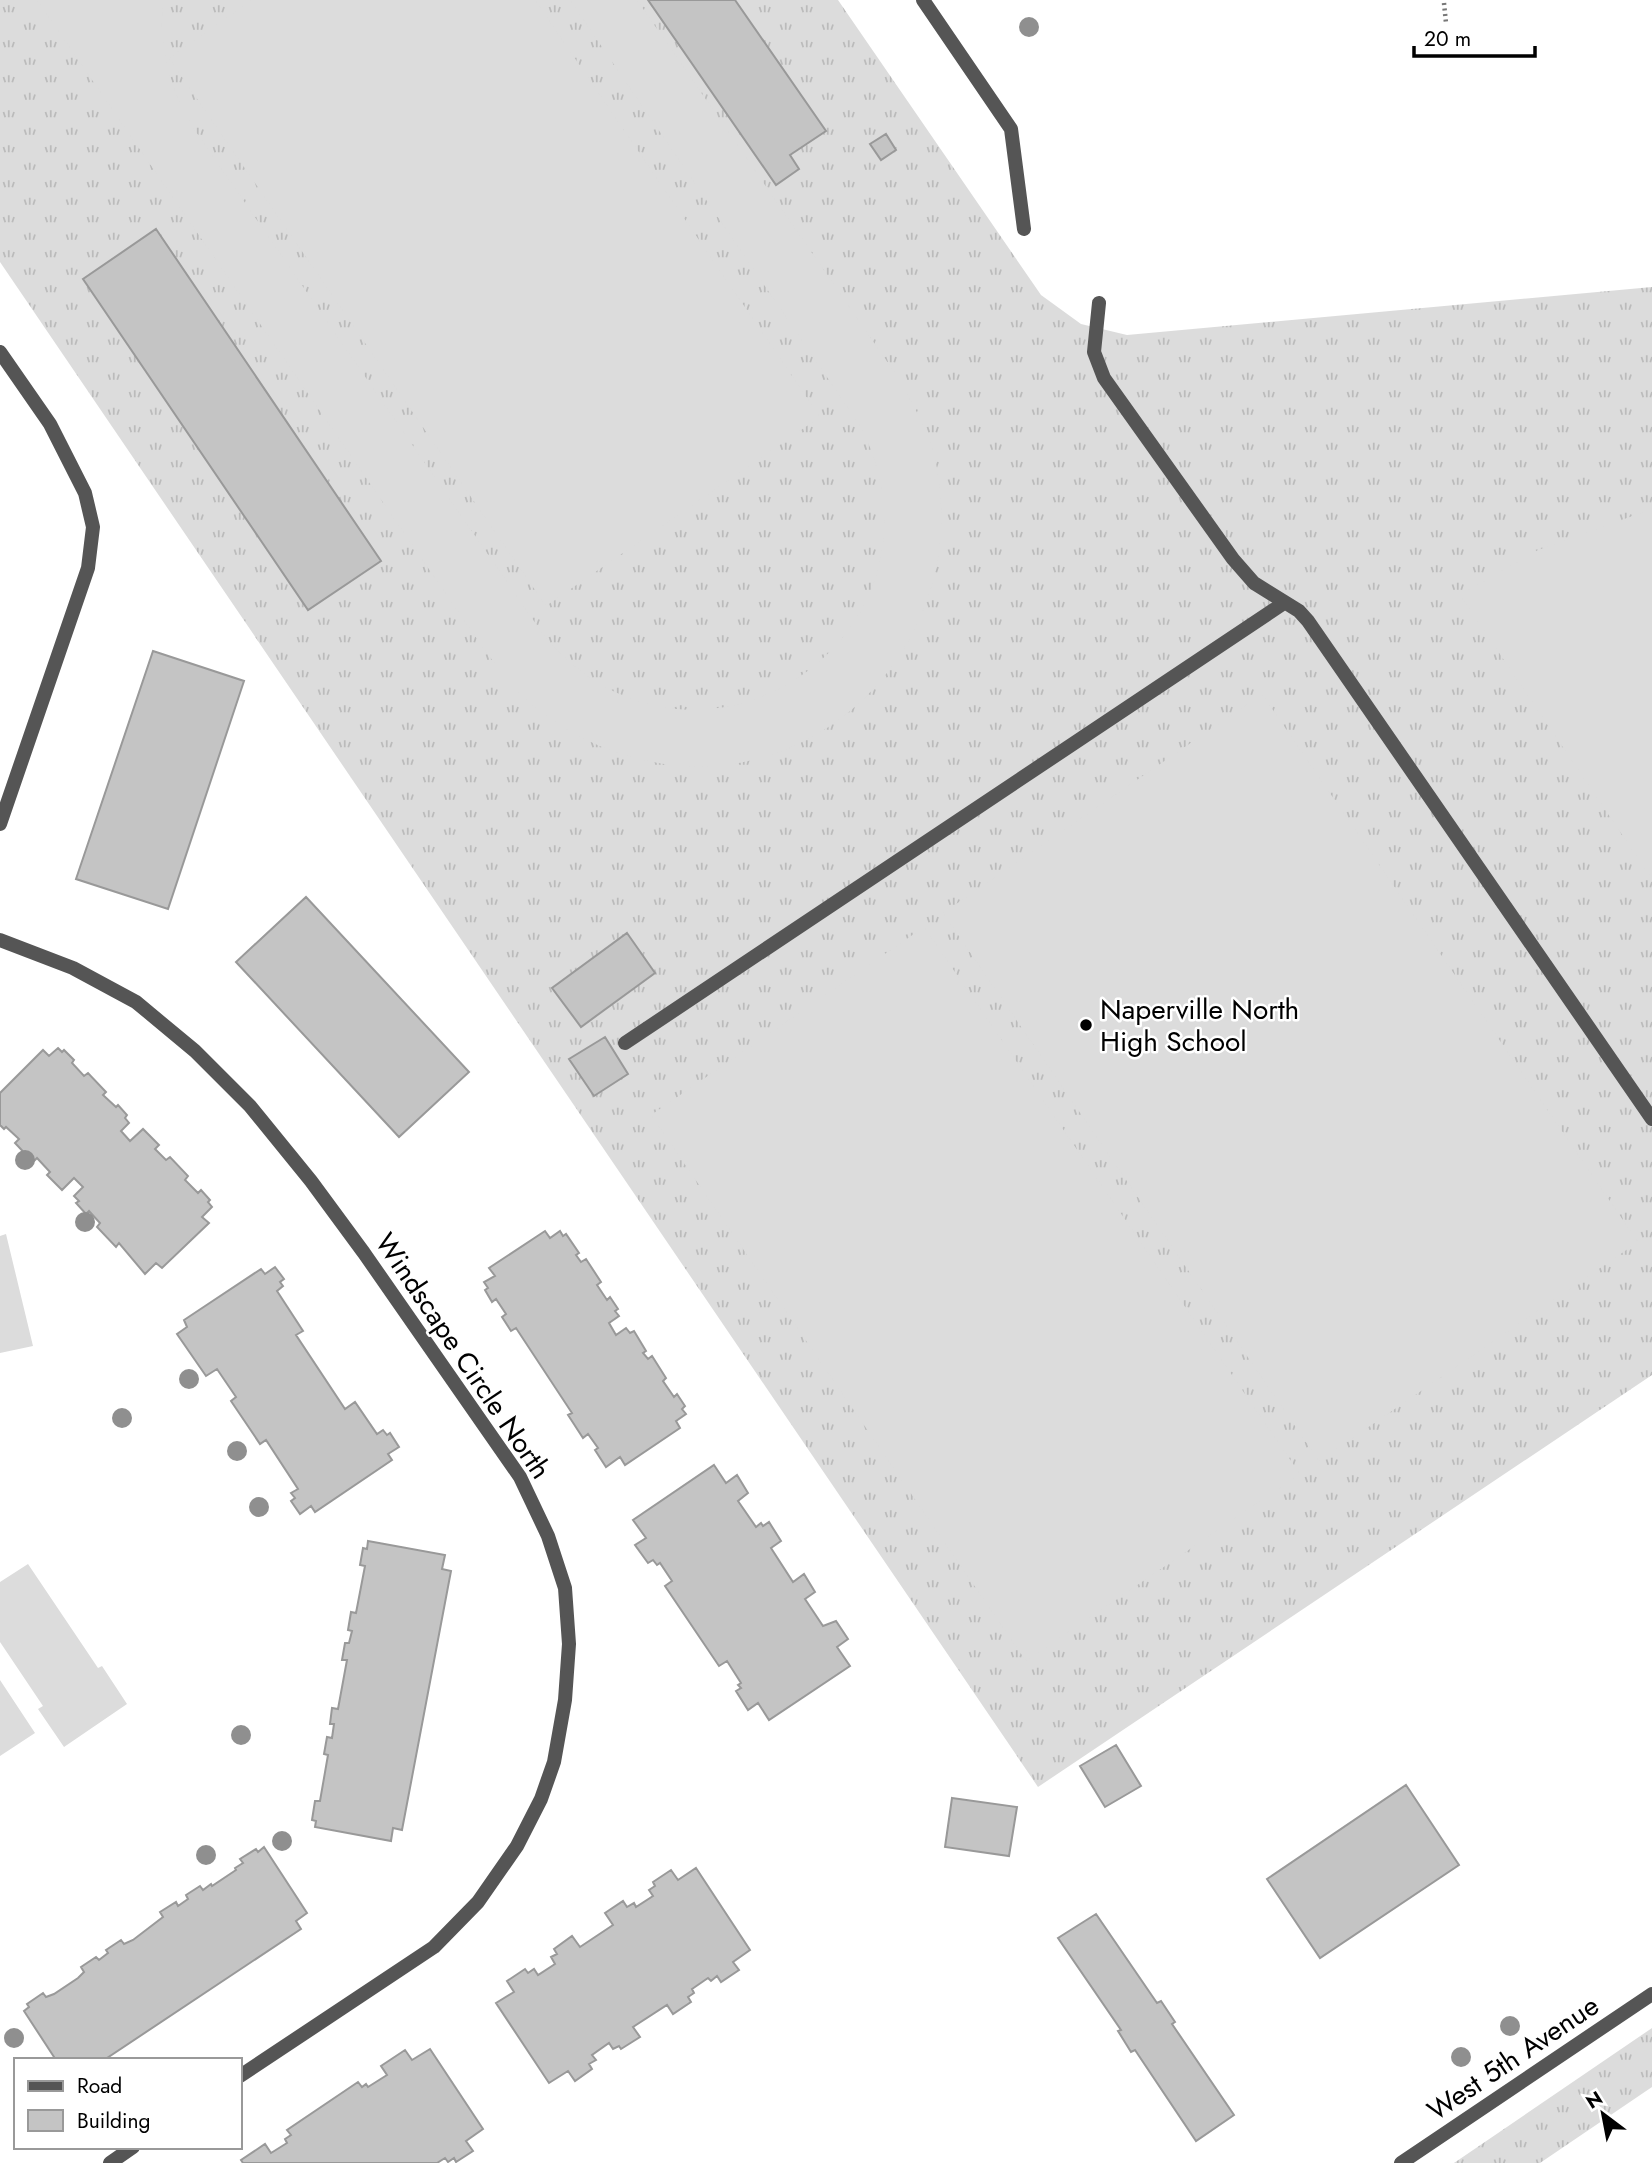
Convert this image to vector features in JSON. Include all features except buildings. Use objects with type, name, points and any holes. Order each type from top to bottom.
[{"type":"street","points":[[923,0],[1011,129],[1024,229]]},
{"type":"street","points":[[1099,303],[1094,352],[1104,378],[1233,559],[1254,583],[1299,611],[1308,621],[1652,1119]]},
{"type":"street","points":[[0,352],[50,424],[85,493],[93,527],[88,568],[0,824]]},
{"type":"street","points":[[625,1043],[1284,603]]},
{"type":"street","name":"Windscape Circle North","points":[[0,940],[73,968],[136,1002],[195,1051],[250,1106],[311,1181],[364,1253],[520,1477],[548,1536],[565,1588],[569,1644],[565,1700],[554,1762],[541,1799],[517,1846],[478,1902],[434,1947],[242,2075]]},
{"type":"street","name":"West 5th Avenue","points":[[1401,2163],[1652,1994]]},
{"type":"street","points":[[110,2163],[131,2149]]},
{"type":"path","points":[[1444,3],[1446,23]]},
{"type":"green space","name":"Naperville North High School","points":[[0,0],[838,0],[1041,295],[1081,324],[1127,335],[1652,287],[1652,1375],[1038,1787],[0,262]]},
{"type":"green space","points":[[37,0],[163,0],[164,51],[172,83],[194,129],[545,637],[606,687],[673,709],[739,704],[799,678],[847,633],[877,574],[883,504],[861,427],[570,0],[637,0],[895,373],[927,433],[934,454],[941,525],[930,591],[903,651],[862,700],[810,738],[750,761],[683,766],[613,751],[575,734],[540,711],[515,688],[486,652]]},
{"type":"green space","points":[[252,0],[535,0],[820,417],[546,606],[169,58]]},
{"type":"green space","points":[[1652,509],[1652,879],[1460,595],[1538,550]]},
{"type":"green space","points":[[1262,694],[1638,1242],[1319,1461],[943,913]]},
{"type":"green space","points":[[924,927],[1300,1474],[1026,1661],[651,1115]]},
{"type":"green space","points":[[6,1234],[33,1346],[0,1353],[0,1236]]},
{"type":"green space","points":[[28,1564],[98,1668],[102,1666],[127,1704],[64,1747],[38,1709],[43,1706],[0,1642],[0,1582]]},
{"type":"green space","points":[[0,1680],[35,1733],[0,1756]]},
{"type":"green space","points":[[1652,2028],[1652,2087],[1540,2163],[1454,2163]]},
{"type":"place","name":"Naperville North High School","points":[[1086,1025]]}]
